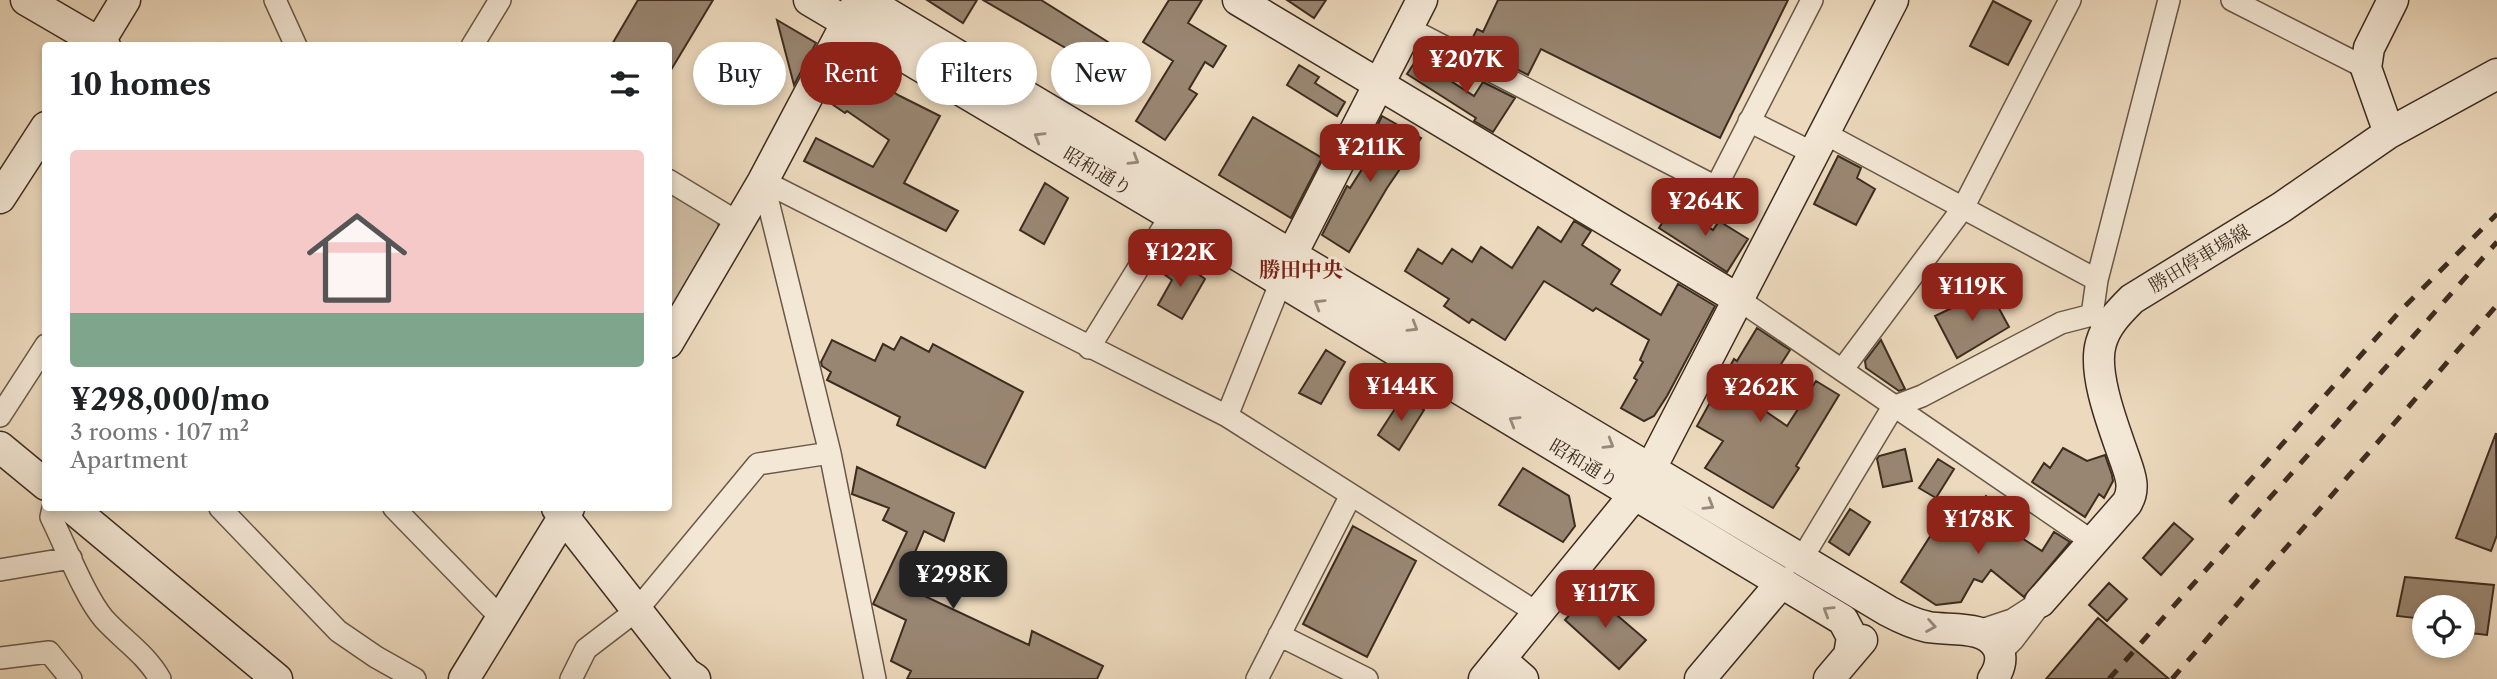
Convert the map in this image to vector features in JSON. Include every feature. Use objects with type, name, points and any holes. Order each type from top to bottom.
[{"type":"street","points":[[26,0],[98,42]]},
{"type":"street","points":[[102,42],[125,0]]},
{"type":"street","points":[[275,0],[294,42]]},
{"type":"street","points":[[474,42],[500,0]]},
{"type":"street","name":"昭和通り","points":[[809,0],[857,7],[1643,482],[1782,582],[1843,620],[1852,637],[1849,655]]},
{"type":"street","points":[[1238,0],[1738,299],[2093,542],[2040,602],[1997,666]]},
{"type":"street","points":[[1227,416],[1287,268],[1422,0]]},
{"type":"street","points":[[1408,28],[1716,187],[1812,0]]},
{"type":"street","points":[[1523,679],[1492,669],[1643,482],[1893,0]]},
{"type":"street","points":[[1842,370],[1964,208],[2070,0]]},
{"type":"street","points":[[1801,560],[1893,407],[1922,396],[2061,323],[2101,320],[2097,280],[2169,0]]},
{"type":"street","points":[[2232,0],[2365,68]]},
{"type":"street","points":[[2389,133],[2365,68],[2369,48],[2393,0]]},
{"type":"street","points":[[672,330],[739,223],[857,7]]},
{"type":"street","name":"昭和通り","points":[[857,7],[1171,215],[1287,268]]},
{"type":"street","name":"勝田停車場線","points":[[2093,542],[2132,494],[2132,482],[2106,405],[2099,358],[2101,320],[2283,207],[2389,133],[2497,74]]},
{"type":"street","points":[[1749,121],[1818,143],[1964,208],[2097,280]]},
{"type":"street","points":[[0,198],[42,133]]},
{"type":"street","points":[[762,181],[1227,416],[1539,614]]},
{"type":"street","points":[[762,181],[830,453],[875,679]]},
{"type":"street","points":[[672,182],[739,223]]},
{"type":"street","points":[[1090,348],[1171,215]]},
{"type":"street","points":[[0,416],[42,352]]},
{"type":"street","points":[[0,447],[42,482]]},
{"type":"street","points":[[571,679],[586,649],[637,610],[758,464],[830,453]]},
{"type":"street","name":"昭和通り","points":[[1643,482],[1801,560],[1888,611],[1918,624],[1976,632]]},
{"type":"street","points":[[1257,679],[1351,495]]},
{"type":"street","points":[[52,511],[51,517],[93,603],[104,619],[142,653],[160,679]]},
{"type":"street","points":[[75,511],[263,675]]},
{"type":"street","points":[[223,511],[338,631],[415,679]]},
{"type":"street","points":[[397,511],[502,619]]},
{"type":"street","points":[[464,679],[502,619],[562,511]]},
{"type":"street","points":[[564,511],[686,673],[695,679]]},
{"type":"street","points":[[0,570],[71,558]]},
{"type":"street","points":[[1700,679],[1782,582]]},
{"type":"street","points":[[1976,632],[2012,620],[2040,602]]},
{"type":"street","points":[[1829,679],[1888,611]]},
{"type":"street","points":[[1976,632],[1991,638],[1997,666]]},
{"type":"street","points":[[1279,635],[1367,679]]},
{"type":"street","points":[[0,658],[49,652],[71,679]]},
{"type":"shaded area","points":[[672,194],[717,222],[720,231],[676,305],[672,306]]},
{"type":"building","points":[[638,0],[713,0],[672,68],[672,42],[613,42]]},
{"type":"building","points":[[927,0],[977,0],[963,23]]},
{"type":"building","points":[[983,0],[1041,0],[1108,42],[1055,42]]},
{"type":"building","points":[[1169,0],[1202,0],[1188,23],[1226,46],[1213,67],[1205,62],[1189,89],[1197,94],[1165,140],[1136,121],[1146,105],[1151,105],[1151,97],[1173,61],[1151,47],[1151,42],[1143,42]]},
{"type":"building","points":[[1287,0],[1326,0],[1314,18]]},
{"type":"building","points":[[1498,0],[1788,0],[1720,138],[1541,49],[1528,75],[1469,45],[1477,29],[1483,32]]},
{"type":"building","points":[[1993,1],[2031,21],[2008,65],[1970,46]]},
{"type":"building","points":[[777,20],[814,42],[800,42],[800,74],[794,85],[786,54],[786,42],[783,42]]},
{"type":"building","points":[[1417,59],[1474,96],[1483,82],[1515,98],[1493,132],[1474,121],[1476,118],[1407,74]]},
{"type":"building","points":[[1299,65],[1319,77],[1315,83],[1345,102],[1337,116],[1287,85]]},
{"type":"building","points":[[902,97],[940,116],[904,183],[958,211],[946,231],[804,161],[816,138],[873,167],[889,140],[847,111],[845,113],[833,105],[902,105]]},
{"type":"building","points":[[1382,116],[1421,138],[1349,252],[1322,235],[1347,186],[1350,188],[1383,136],[1375,131]]},
{"type":"building","points":[[1253,117],[1322,158],[1291,218],[1219,175]]},
{"type":"building","points":[[1838,156],[1861,168],[1857,178],[1875,189],[1856,225],[1814,204]]},
{"type":"building","points":[[1045,183],[1068,198],[1044,244],[1020,230]]},
{"type":"building","points":[[1674,204],[1713,230],[1719,221],[1748,239],[1727,272],[1659,228]]},
{"type":"building","points":[[1574,221],[1591,231],[1582,245],[1620,270],[1611,284],[1661,315],[1678,284],[1715,306],[1667,396],[1654,416],[1644,421],[1621,408],[1637,380],[1634,378],[1643,362],[1640,360],[1649,340],[1596,308],[1593,311],[1544,281],[1505,340],[1472,319],[1469,323],[1444,306],[1449,299],[1405,271],[1418,249],[1442,264],[1452,249],[1472,262],[1481,247],[1512,268],[1538,227],[1561,242]]},
{"type":"building","points":[[1188,266],[1205,279],[1182,319],[1158,305],[1172,280],[1154,267]]},
{"type":"building","points":[[1989,290],[2009,327],[1957,358],[1935,316]]},
{"type":"building","points":[[1757,328],[1790,350],[1755,404],[1787,426],[1816,381],[1839,395],[1796,466],[1799,468],[1773,508],[1705,468],[1723,441],[1697,426],[1734,359],[1737,361]]},
{"type":"building","points":[[901,337],[929,352],[933,344],[1023,392],[985,468],[897,425],[900,417],[827,380],[831,372],[822,366],[821,362],[832,340],[875,361],[883,344],[894,350]]},
{"type":"building","points":[[1881,340],[1905,389],[1899,391],[1866,368],[1865,361]]},
{"type":"building","points":[[1326,350],[1345,362],[1321,404],[1299,393]]},
{"type":"building","points":[[1404,395],[1424,410],[1399,450],[1378,435]]},
{"type":"building","points":[[2496,433],[2497,535],[2491,551],[2456,538]]},
{"type":"building","points":[[2063,448],[2087,461],[2105,455],[2112,475],[2113,481],[2104,498],[2099,494],[2085,517],[2032,482],[2044,463],[2050,468]]},
{"type":"building","points":[[1905,449],[1912,481],[1883,487],[1877,459],[1879,456]]},
{"type":"building","points":[[1938,459],[1954,469],[1936,498],[1919,488]]},
{"type":"building","points":[[857,467],[954,513],[944,541],[924,531],[901,585],[1029,645],[1032,631],[1103,666],[1097,679],[907,679],[911,671],[891,661],[906,620],[873,604],[907,532],[883,520],[889,508],[852,494]]},
{"type":"building","points":[[1523,468],[1569,496],[1575,526],[1563,542],[1499,505]]},
{"type":"building","points":[[1986,496],[2015,515],[2006,528],[2042,551],[2054,532],[2070,542],[2024,597],[1991,570],[1982,582],[1974,579],[1961,602],[1936,605],[1901,582],[1945,513],[1966,527]]},
{"type":"building","points":[[1850,509],[1870,522],[1849,555],[1829,542]]},
{"type":"building","points":[[2174,523],[2193,539],[2161,575],[2143,558]]},
{"type":"building","points":[[1353,526],[1416,561],[1367,657],[1303,624]]},
{"type":"building","points":[[2405,577],[2494,585],[2487,635],[2475,634],[2475,595],[2412,595],[2412,618],[2397,616]]},
{"type":"building","points":[[2109,583],[2127,599],[2107,621],[2089,605]]},
{"type":"building","points":[[1590,592],[1646,640],[1619,669],[1565,620]]},
{"type":"building","points":[[2098,618],[2169,679],[2046,679]]},
{"type":"railway","points":[[2230,503],[2400,311],[2497,214]]},
{"type":"railway","points":[[2109,679],[2497,242]]},
{"type":"railway","points":[[2172,679],[2497,305]]},
{"type":"district","name":"勝田中央","points":[[1301,270]]}]
